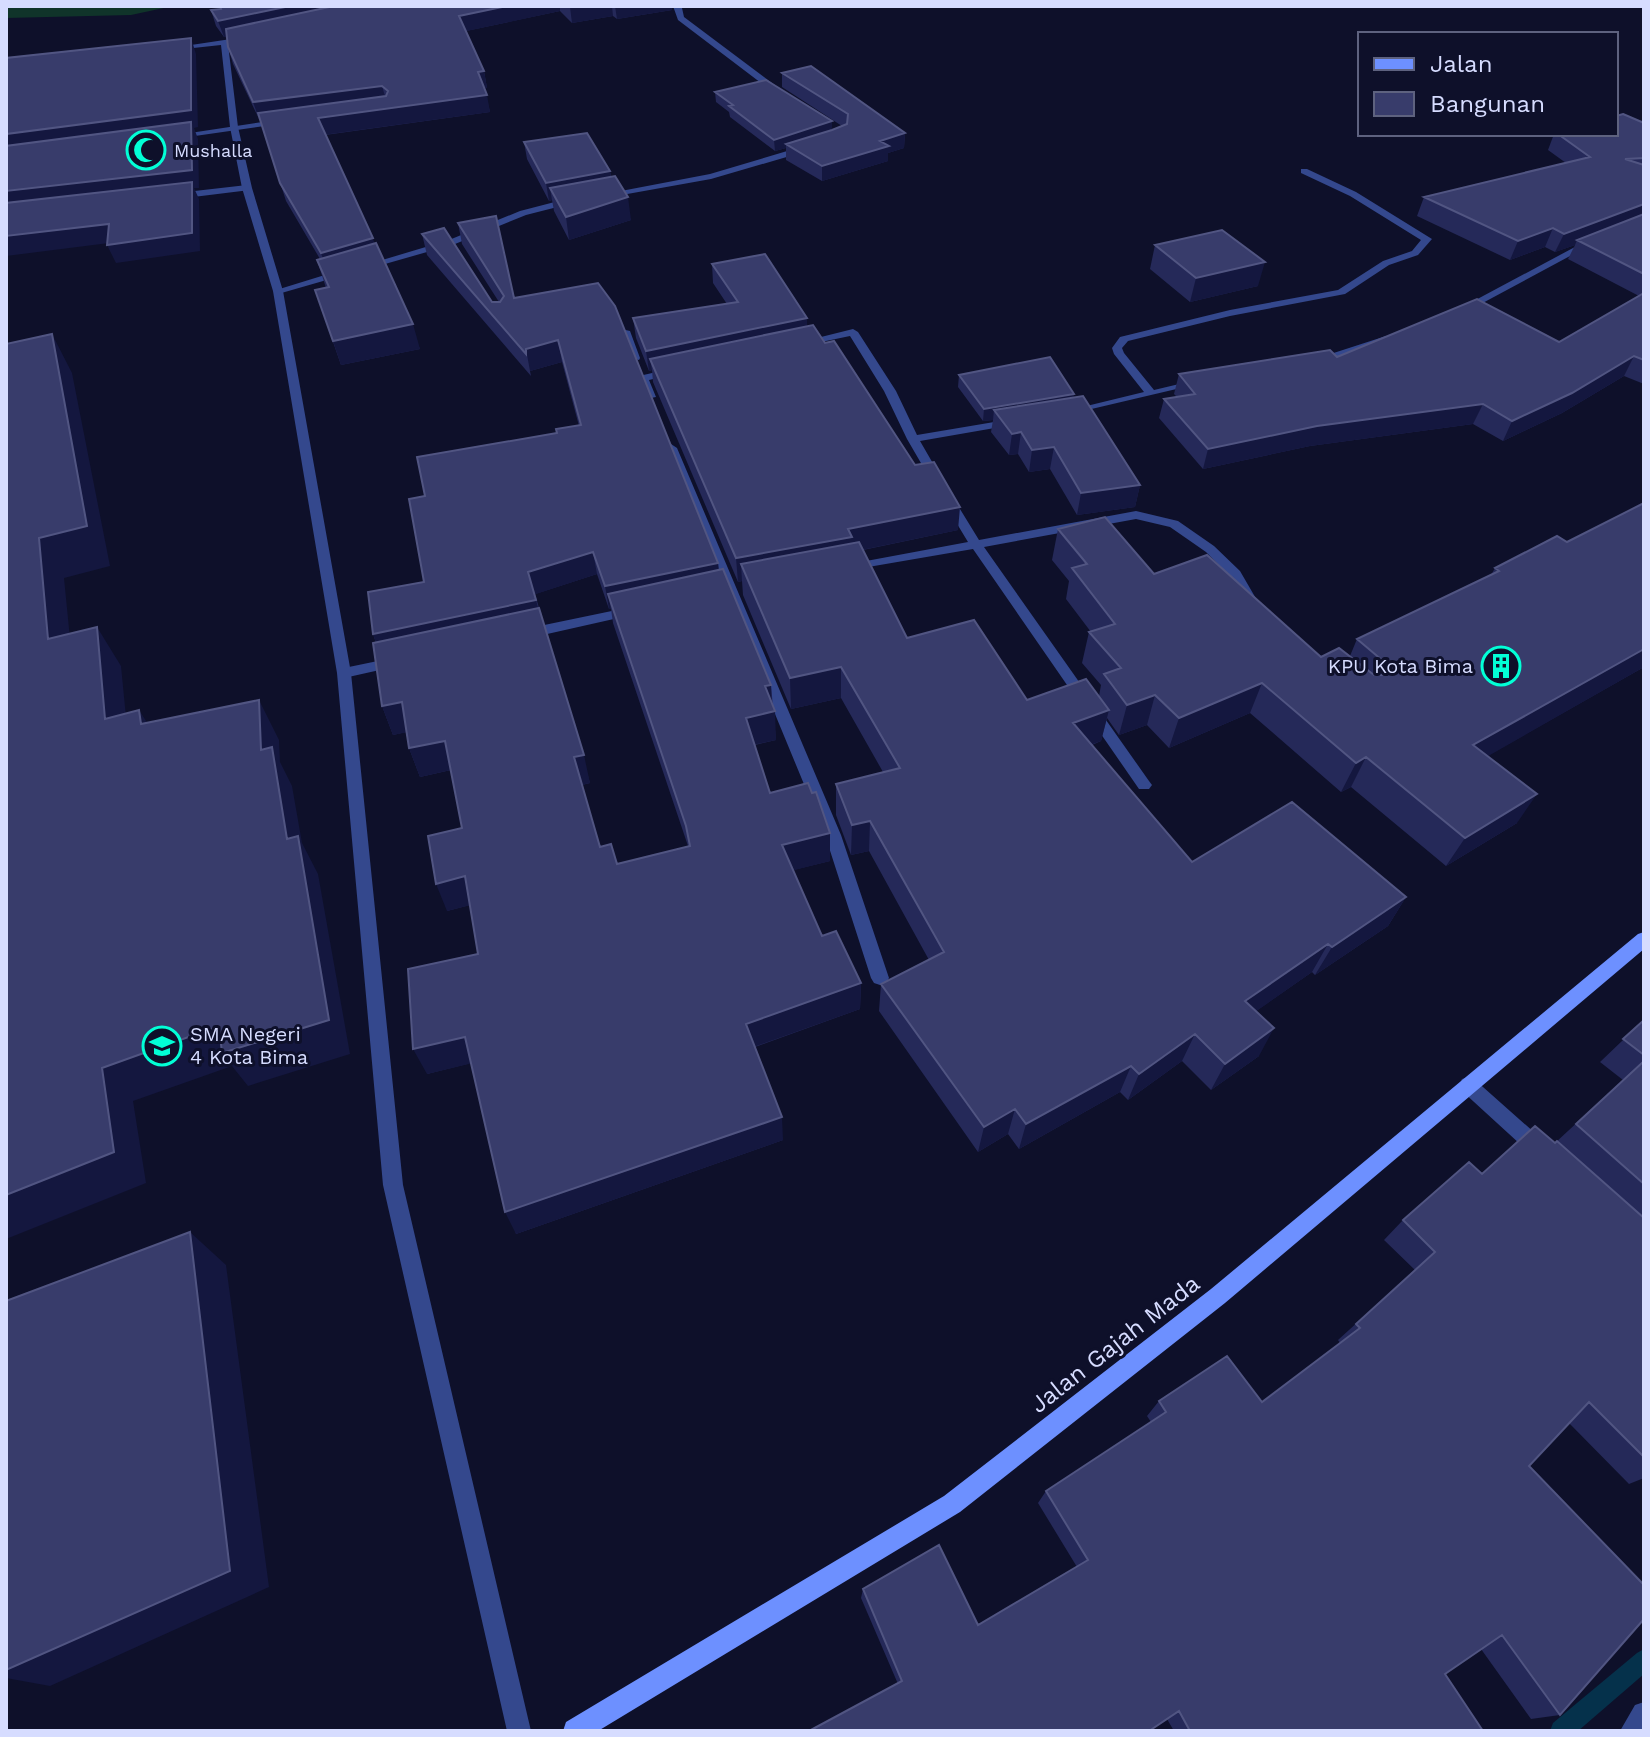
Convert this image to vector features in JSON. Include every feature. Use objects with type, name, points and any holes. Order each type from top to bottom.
[{"type":"main road","name":"Jalan Gajah Mada","points":[[575,1731],[952,1504],[1218,1296],[1644,939]]},
{"type":"street","points":[[698,6],[678,7],[681,18],[792,102]]},
{"type":"street","points":[[165,49],[232,41],[234,127],[247,188],[278,291],[344,673],[393,1185],[519,1731]]},
{"type":"street","points":[[156,138],[295,120]]},
{"type":"street","points":[[595,196],[711,176],[813,146]]},
{"type":"street","points":[[1150,392],[1119,354],[1117,348],[1124,339],[1230,313],[1341,292],[1386,263],[1415,253],[1427,239],[1353,194],[1304,171]]},
{"type":"street","points":[[172,196],[247,188]]},
{"type":"street","points":[[278,291],[452,242],[523,213],[580,198]]},
{"type":"street","points":[[1453,315],[1513,280],[1601,238]]},
{"type":"street","points":[[452,242],[460,255]]},
{"type":"street","points":[[625,331],[654,408]]},
{"type":"street","points":[[793,345],[853,332],[890,391],[913,439],[976,545],[1144,785]]},
{"type":"street","points":[[1302,362],[1333,357],[1394,336]]},
{"type":"street","points":[[643,378],[688,368]]},
{"type":"street","points":[[1050,416],[1211,380]]},
{"type":"street","points":[[913,439],[1020,421]]},
{"type":"street","points":[[666,436],[739,588],[833,835],[880,978]]},
{"type":"street","points":[[833,571],[1136,515],[1174,524],[1210,549],[1235,574],[1247,597],[1264,616]]},
{"type":"street","points":[[717,593],[739,588]]},
{"type":"street","points":[[515,636],[639,610]]},
{"type":"street","points":[[344,673],[406,660]]},
{"type":"street","points":[[1468,1085],[1551,1160]]},
{"type":"street","points":[[1632,1731],[1644,1714]]},
{"type":"green space","points":[[6,6],[173,6],[131,15],[6,18]]},
{"type":"building","points":[[220,6],[290,6],[218,21],[211,10],[221,9]]},
{"type":"building","points":[[334,6],[507,6],[459,16],[484,71],[478,72],[487,95],[318,118],[373,238],[321,253],[280,183],[258,113],[386,96],[388,91],[382,86],[253,102],[228,47],[226,29]]},
{"type":"building","points":[[191,38],[191,110],[6,134],[6,58]]},
{"type":"building","points":[[811,66],[905,133],[880,141],[889,146],[822,166],[786,144],[847,124],[848,114],[782,73]]},
{"type":"building","points":[[766,80],[832,121],[774,140],[715,92]]},
{"type":"building","points":[[1623,114],[1644,123],[1644,158],[1625,159],[1644,165],[1644,204],[1564,234],[1553,228],[1518,241],[1424,197],[1590,157],[1561,136],[1618,136],[1618,115]]},
{"type":"building","points":[[191,122],[192,170],[6,191],[6,146]]},
{"type":"building","points":[[587,133],[610,171],[546,183],[524,142]]},
{"type":"building","points":[[615,176],[628,197],[566,217],[550,188]]},
{"type":"building","points":[[192,182],[192,233],[107,245],[109,224],[6,236],[6,203]]},
{"type":"building","points":[[1644,214],[1644,274],[1577,240]]},
{"type":"building","points":[[496,216],[514,298],[598,283],[615,306],[718,563],[605,586],[593,552],[528,572],[536,600],[373,634],[368,592],[424,582],[409,499],[425,496],[417,457],[557,433],[556,429],[581,425],[558,340],[526,349],[526,354],[422,234],[444,228],[492,302],[500,302],[504,296],[458,223]]},
{"type":"building","points":[[1222,230],[1265,262],[1196,278],[1155,245]]},
{"type":"building","points":[[376,243],[413,324],[333,341],[315,290],[329,287],[317,260]]},
{"type":"building","points":[[765,254],[807,318],[646,351],[633,318],[738,302],[712,264]]},
{"type":"building","points":[[1644,293],[1644,360],[1634,356],[1572,393],[1512,421],[1483,404],[1317,426],[1208,449],[1164,399],[1195,394],[1179,374],[1330,350],[1337,357],[1477,299],[1559,342]]},
{"type":"building","points":[[813,325],[825,343],[834,341],[915,465],[934,462],[960,507],[848,529],[852,537],[736,558],[650,359]]},
{"type":"building","points":[[52,334],[87,526],[39,538],[48,639],[97,627],[105,719],[139,710],[141,724],[259,700],[261,750],[272,747],[287,839],[298,836],[329,1020],[222,1053],[219,1026],[102,1068],[114,1152],[6,1195],[6,344]]},
{"type":"building","points":[[1050,357],[1074,394],[984,409],[959,375]]},
{"type":"building","points":[[1083,396],[1140,485],[1081,493],[1054,447],[1032,450],[1021,432],[1012,434],[994,410]]},
{"type":"building","points":[[1644,503],[1644,649],[1473,745],[1537,794],[1465,838],[1366,757],[1356,763],[1262,683],[1179,718],[1155,695],[1127,705],[1104,674],[1121,668],[1089,632],[1115,624],[1072,568],[1087,564],[1058,529],[1105,517],[1154,574],[1207,555],[1321,657],[1339,648],[1374,675],[1385,675],[1389,666],[1357,639],[1499,571],[1495,568],[1557,536],[1567,542]]},
{"type":"building","points":[[859,542],[907,638],[974,620],[1027,700],[1086,679],[1109,710],[1073,723],[1192,862],[1292,802],[1406,897],[1332,947],[1328,944],[1245,1001],[1274,1028],[1225,1064],[1195,1034],[1139,1074],[1131,1066],[1026,1124],[1015,1109],[984,1127],[881,984],[944,952],[870,821],[852,825],[836,784],[900,768],[841,667],[790,678],[741,564]]},
{"type":"building","points":[[723,569],[771,685],[765,686],[775,711],[746,718],[770,793],[808,783],[812,793],[816,792],[830,833],[782,845],[822,936],[836,931],[861,983],[746,1024],[782,1117],[505,1212],[465,1037],[413,1049],[408,969],[478,954],[465,876],[436,884],[428,836],[462,828],[445,741],[409,748],[402,702],[382,706],[373,643],[539,608],[584,755],[574,757],[600,847],[611,844],[617,864],[690,846],[608,594]]},
{"type":"building","points":[[1644,1020],[1644,1055],[1623,1039]]},
{"type":"building","points":[[1644,1061],[1644,1184],[1576,1124]]},
{"type":"building","points":[[1535,1126],[1555,1143],[1557,1141],[1644,1218],[1644,1457],[1589,1402],[1529,1466],[1644,1585],[1644,1619],[1560,1715],[1502,1635],[1445,1674],[1483,1731],[1190,1731],[1179,1711],[1149,1731],[809,1731],[902,1681],[863,1589],[939,1545],[978,1625],[1088,1560],[1046,1491],[1166,1412],[1159,1401],[1227,1356],[1262,1402],[1360,1328],[1356,1324],[1435,1252],[1403,1220],[1469,1162],[1482,1174]]},
{"type":"building","points":[[190,1232],[230,1571],[6,1670],[6,1301]]},
{"type":"waterway","points":[[1561,1731],[1644,1660]]},
{"type":"place","name":"Mushalla","points":[[146,150]]},
{"type":"place","name":"KPU Kota Bima","points":[[1501,666]]},
{"type":"place","name":"SMA Negeri 4 Kota Bima","points":[[162,1046]]}]
